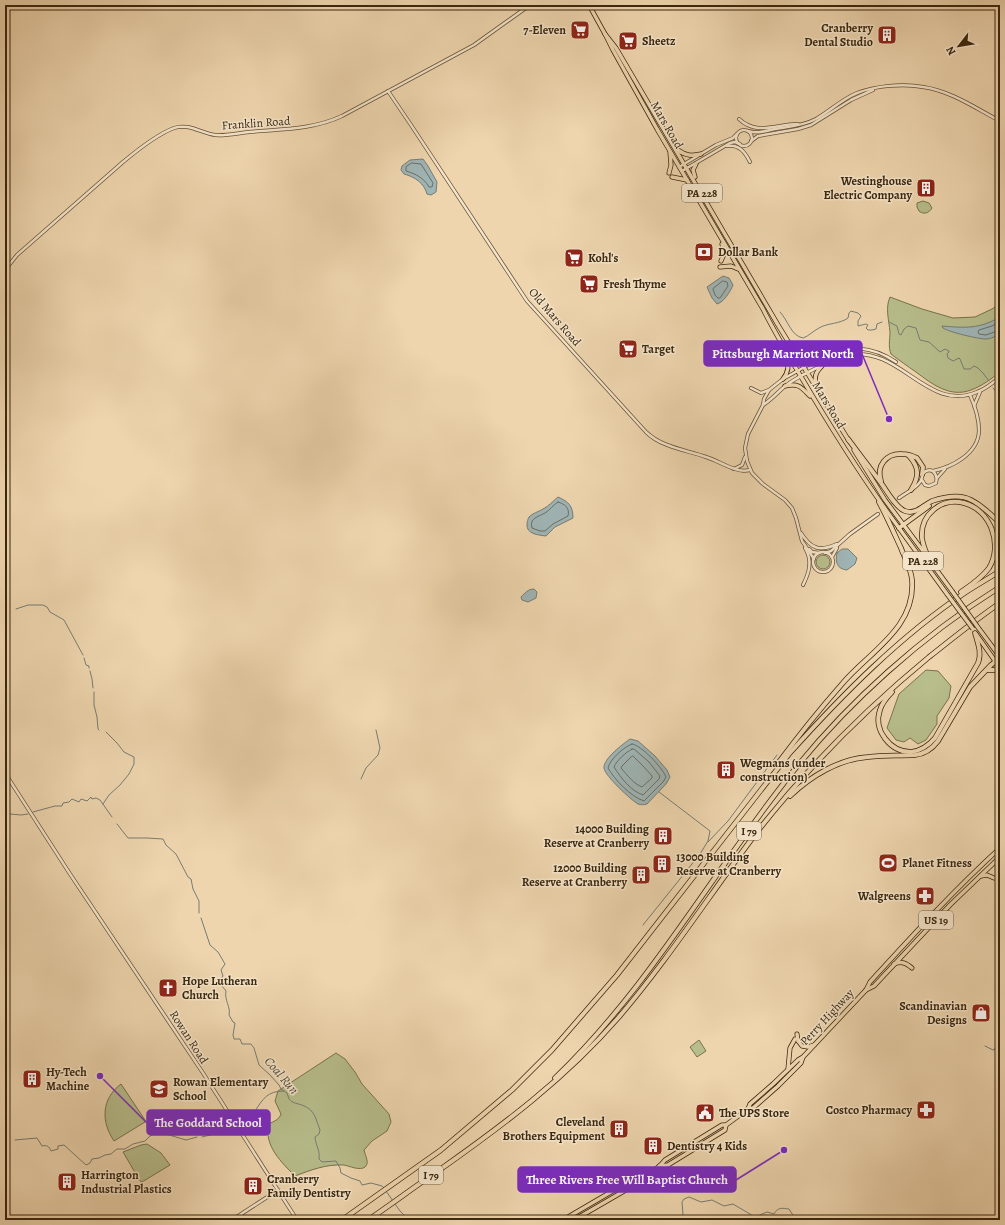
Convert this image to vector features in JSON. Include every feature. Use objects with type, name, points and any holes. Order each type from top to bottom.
[{"type":"highway","points":[[848,439],[899,507],[905,511],[914,512],[932,501],[955,496],[971,500],[982,506],[1000,523]]},
{"type":"highway","points":[[881,484],[880,472],[882,463],[886,458],[900,453],[917,458],[922,464],[922,477]]},
{"type":"highway","points":[[909,456],[914,462],[917,471],[917,478],[911,490]]},
{"type":"highway","points":[[899,528],[940,500]]},
{"type":"highway","points":[[737,821],[807,725],[843,682],[888,640],[906,614],[910,605],[912,592],[911,573],[897,539],[879,502]]},
{"type":"highway","points":[[930,561],[924,548],[922,534],[924,522],[932,511],[944,504],[959,502],[970,505],[983,516],[992,529],[995,538],[992,563],[983,575],[956,596],[938,613]]},
{"type":"highway","name":"I 79","points":[[342,1220],[442,1150],[512,1090],[552,1050],[617,975],[789,754],[820,720],[876,665],[915,631],[966,592],[1000,571]]},
{"type":"highway","name":"I 79","points":[[368,1220],[485,1138],[528,1104],[578,1055],[647,974],[779,789],[825,735],[859,700],[898,664],[947,624],[1000,587]]},
{"type":"highway","points":[[528,1104],[572,1066],[618,1018],[644,986],[758,832],[795,786],[850,729],[915,669],[949,641],[1000,603]]},
{"type":"highway","points":[[915,669],[892,691],[880,710],[878,718],[880,730],[888,742],[896,748],[911,752],[924,747],[935,738],[978,664],[980,651],[974,631]]},
{"type":"highway","points":[[772,815],[806,782],[835,766],[854,759],[868,757],[915,755],[932,748],[938,741],[970,687],[1000,658]]},
{"type":"highway","points":[[987,670],[1000,671]]},
{"type":"main road","name":"Mars Road","points":[[589,5],[612,50],[679,167],[832,429],[879,502],[1000,668]]},
{"type":"main road","name":"Mars Road","points":[[605,34],[616,48],[807,373],[886,500],[1000,658]]},
{"type":"main road","points":[[676,149],[687,155],[693,156],[701,154]]},
{"type":"main road","points":[[669,173],[671,165],[670,151]]},
{"type":"main road","points":[[696,164],[693,168],[693,175],[703,191],[711,210]]},
{"type":"main road","points":[[672,177],[687,180]]},
{"type":"main road","points":[[721,239],[724,254],[721,261]]},
{"type":"main road","points":[[720,267],[731,266],[739,270]]},
{"type":"main road","points":[[784,379],[788,366],[786,351]]},
{"type":"main road","points":[[796,354],[807,360],[821,357]]},
{"type":"main road","points":[[818,391],[815,376],[817,371],[822,366]]},
{"type":"main road","points":[[786,386],[801,386],[814,399]]},
{"type":"main road","name":"Perry Highway","points":[[748,1109],[750,1104],[815,1045],[866,990],[870,982],[908,941],[1000,848]]},
{"type":"main road","name":"Perry Highway","points":[[866,990],[874,986],[950,905],[1000,857]]},
{"type":"main road","points":[[980,876],[987,875],[994,878]]},
{"type":"main road","points":[[893,965],[904,963],[912,968]]},
{"type":"main road","points":[[797,1034],[798,1041],[802,1046],[808,1047],[815,1045]]},
{"type":"main road","points":[[787,1070],[789,1065],[790,1048],[795,1039]]},
{"type":"main road","name":"Perry Highway","points":[[563,1220],[628,1182],[636,1180],[660,1166],[668,1165],[725,1130],[726,1125],[748,1109],[753,1108],[778,1086],[802,1063],[803,1057]]},
{"type":"main road","name":"Perry Highway","points":[[573,1220],[631,1187],[636,1180]]},
{"type":"street","name":"Franklin Road","points":[[5,270],[17,255],[123,162],[173,128],[186,127],[222,135],[303,128],[333,120],[474,45],[530,5]]},
{"type":"street","points":[[679,167],[716,145],[732,139],[742,130],[757,133],[803,124],[815,119],[852,95],[865,90],[891,86],[905,85],[931,88],[951,95],[1000,121]]},
{"type":"street","points":[[682,172],[731,143],[735,142],[746,145],[758,136],[798,129],[811,125],[848,102],[875,89]]},
{"type":"street","name":"Old Mars Road","points":[[388,91],[412,125],[527,301],[646,432],[652,438],[659,441],[707,457],[733,469],[745,471],[750,470]]},
{"type":"street","points":[[739,119],[745,124],[755,128],[764,129],[792,124],[803,124]]},
{"type":"street","points":[[748,131],[751,136],[751,141]]},
{"type":"street","points":[[737,134],[737,141],[740,144]]},
{"type":"street","points":[[725,147],[732,145],[738,146],[750,162]]},
{"type":"street","points":[[733,469],[742,465],[748,434],[763,405],[764,399],[770,390],[797,370],[821,357],[839,350],[860,349],[876,352],[887,356],[896,362]]},
{"type":"street","points":[[763,405],[801,376],[832,360],[849,355],[872,355],[888,361],[935,391],[954,396],[970,395],[980,391],[1000,377]]},
{"type":"street","points":[[751,388],[761,393],[770,390]]},
{"type":"street","points":[[974,406],[980,391]]},
{"type":"street","points":[[899,498],[916,486],[927,471],[945,468],[963,458],[971,451],[979,433],[978,422],[970,395]]},
{"type":"street","points":[[745,454],[750,470],[763,484],[789,503],[794,512],[802,541],[808,552],[810,564],[809,572],[803,585]]},
{"type":"street","points":[[916,486],[924,484],[927,486],[932,486],[936,483],[937,478],[945,468]]},
{"type":"street","points":[[933,471],[937,478]]},
{"type":"street","points":[[922,477],[924,484]]},
{"type":"street","points":[[800,533],[812,552],[825,553],[831,551],[840,542],[878,514]]},
{"type":"street","points":[[800,533],[809,544],[817,548],[826,549],[840,542]]},
{"type":"street","points":[[800,533],[804,544],[814,559]]},
{"type":"street","points":[[819,553],[814,559],[813,564],[819,572],[829,570],[832,567],[832,558],[840,542]]},
{"type":"street","points":[[825,553],[832,558]]},
{"type":"street","name":"Rowan Road","points":[[5,773],[297,1220]]},
{"type":"street","points":[[232,1220],[278,1190]]},
{"type":"street","points":[[570,1216],[573,1220]]},
{"type":"green space","points":[[923,201],[929,203],[932,208],[926,213],[919,211],[917,207],[917,203]]},
{"type":"green space","points":[[890,297],[922,309],[953,318],[975,317],[1000,304],[1000,372],[979,386],[963,392],[949,391],[928,381],[891,354],[889,343],[890,332],[888,310]]},
{"type":"green space","points":[[823,555],[828,557],[830,562],[828,567],[823,569],[818,567],[816,562],[818,557]]},
{"type":"green space","points":[[926,670],[938,671],[951,686],[949,698],[937,716],[937,724],[926,740],[918,744],[910,738],[904,742],[896,740],[887,728],[899,694]]},
{"type":"green space","points":[[699,1040],[706,1051],[697,1057],[690,1047]]},
{"type":"green space","points":[[336,1053],[345,1059],[362,1084],[389,1114],[391,1122],[387,1131],[372,1141],[364,1150],[367,1161],[365,1167],[357,1168],[344,1165],[331,1165],[295,1176],[279,1159],[271,1146],[269,1139],[269,1124],[278,1119],[281,1114],[275,1101],[278,1091]]},
{"type":"green space","points":[[121,1084],[145,1122],[114,1141],[107,1126],[105,1111],[114,1090]]},
{"type":"green space","points":[[147,1144],[161,1153],[170,1165],[142,1182],[123,1152]]},
{"type":"water","points":[[423,159],[437,182],[436,192],[431,195],[427,194],[424,187],[418,181],[404,174],[401,170],[402,166],[410,160]]},
{"type":"water","points":[[723,276],[729,278],[733,285],[724,299],[717,304],[712,298],[707,287]]},
{"type":"water","points":[[1000,317],[1000,333],[988,339],[977,338],[946,330],[942,326],[979,326]]},
{"type":"water","points":[[558,497],[570,505],[573,518],[555,527],[546,536],[530,532],[527,527],[529,517]]},
{"type":"water","points":[[842,549],[848,549],[857,558],[855,564],[847,570],[839,567],[836,559],[837,553]]},
{"type":"water","points":[[534,589],[537,592],[536,598],[528,602],[522,600],[521,597],[525,593]]},
{"type":"water","points":[[630,739],[638,741],[655,756],[667,770],[670,777],[666,784],[647,804],[638,804],[630,798],[605,772],[605,764],[610,756]]},
{"type":"waterway","points":[[780,312],[795,334],[803,338],[822,326],[845,320],[848,318],[851,311],[858,313],[861,316],[858,321],[858,326],[866,324],[868,325],[866,328],[868,330],[876,329],[877,324],[882,322]]},
{"type":"waterway","points":[[889,322],[897,326],[899,334],[901,335],[904,329],[908,326],[916,328],[920,340],[929,342],[940,352],[945,349],[949,351],[947,354],[948,358],[953,361],[959,358],[964,369],[970,369],[974,366],[978,368],[989,381]]},
{"type":"waterway","points":[[993,388],[1000,394]]},
{"type":"waterway","points":[[16,609],[28,605],[43,605],[47,607],[50,612],[64,620],[83,655]]},
{"type":"waterway","points":[[84,658],[86,665],[89,666],[89,668]]},
{"type":"waterway","points":[[90,671],[93,688]]},
{"type":"waterway","points":[[94,692],[94,705],[99,730]]},
{"type":"waterway","points":[[361,779],[366,768],[378,755],[380,748],[376,730]]},
{"type":"waterway","points":[[103,804],[109,795],[129,774],[134,764],[134,757],[124,752],[106,732]]},
{"type":"waterway","points":[[708,842],[728,821],[777,755]]},
{"type":"waterway","points":[[643,925],[700,854],[708,841],[710,831],[659,792]]},
{"type":"waterway","name":"Coal Run","points":[[33,812],[55,806],[62,806],[63,803],[69,802],[72,799],[79,802],[81,799],[87,801],[91,797],[92,799],[96,798],[100,800],[112,817]]},
{"type":"waterway","name":"Coal Run","points":[[5,817],[10,814],[28,814]]},
{"type":"waterway","name":"Coal Run","points":[[117,824],[128,838],[163,839],[166,845],[176,854],[188,877],[191,879],[193,889],[199,901],[199,913]]},
{"type":"waterway","name":"Coal Run","points":[[201,918],[210,945],[218,952],[225,964],[221,970],[223,976],[220,980],[226,991],[229,1015],[235,1023],[233,1035],[234,1039],[240,1039],[242,1044],[251,1044],[254,1048],[259,1065],[270,1075],[281,1089],[287,1093],[289,1099],[294,1103],[311,1110],[320,1130],[319,1134],[315,1137],[319,1159],[322,1162],[336,1161],[341,1173],[360,1181],[362,1185],[371,1183],[384,1188]]},
{"type":"waterway","points":[[985,1046],[994,1050],[996,1043],[1000,1040]]},
{"type":"waterway","points":[[255,1111],[266,1096],[273,1092],[284,1091]]},
{"type":"waterway","points":[[240,1127],[244,1122],[244,1118]]},
{"type":"waterway","points":[[202,1137],[235,1129]]},
{"type":"waterway","points":[[15,1140],[37,1138],[42,1146],[48,1146],[51,1151],[58,1149],[58,1146],[64,1145],[86,1165],[90,1163],[92,1159],[111,1154],[117,1149],[125,1149],[133,1144],[145,1141],[150,1136],[159,1132],[186,1140],[197,1137]]},
{"type":"waterway","name":"Coal Run","points":[[386,1191],[393,1201]]},
{"type":"waterway","name":"Coal Run","points":[[680,1220],[683,1214],[682,1202],[684,1199],[689,1197],[701,1202],[712,1200],[724,1206],[733,1204],[755,1217],[767,1212],[774,1214],[780,1208],[789,1209],[796,1220]]},
{"type":"waterway","name":"Coal Run","points":[[395,1204],[409,1220]]},
{"type":"waterway","name":"Coal Run","points":[[642,1220],[647,1220]]},
{"type":"waterway","name":"Coal Run","points":[[664,1220],[670,1220]]},
{"type":"tunnel","points":[[888,506],[899,498]]},
{"type":"place","name":"7-Eleven","points":[[580,30]]},
{"type":"place","name":"Cranberry Dental Studio","points":[[887,35]]},
{"type":"place","name":"Sheetz","points":[[628,41]]},
{"type":"place","name":"Westinghouse Electric Company","points":[[926,188]]},
{"type":"place","name":"Dollar Bank","points":[[704,252]]},
{"type":"place","name":"Kohl's","points":[[574,258]]},
{"type":"place","name":"Fresh Thyme","points":[[589,284]]},
{"type":"place","name":"Target","points":[[628,349]]},
{"type":"place","name":"Pittsburgh Marriott North","points":[[889,419]]},
{"type":"place","name":"Wegmans (under construction)","points":[[726,770]]},
{"type":"place","name":"14000 Building Reserve at Cranberry","points":[[663,836]]},
{"type":"place","name":"Planet Fitness","points":[[888,863]]},
{"type":"place","name":"13000 Building Reserve at Cranberry","points":[[662,864]]},
{"type":"place","name":"12000 Building Reserve at Cranberry","points":[[641,875]]},
{"type":"place","name":"Walgreens","points":[[925,896]]},
{"type":"place","name":"Hope Lutheran Church","points":[[168,988]]},
{"type":"place","name":"Scandinavian Designs","points":[[981,1013]]},
{"type":"place","name":"The Goddard School","points":[[100,1076]]},
{"type":"place","name":"Hy-Tech Machine","points":[[32,1079]]},
{"type":"place","name":"Rowan Elementary School","points":[[159,1089]]},
{"type":"place","name":"Costco Pharmacy","points":[[926,1110]]},
{"type":"place","name":"The UPS Store","points":[[705,1113]]},
{"type":"place","name":"Cleveland Brothers Equipment","points":[[619,1129]]},
{"type":"place","name":"Dentistry 4 Kids","points":[[653,1146]]},
{"type":"place","name":"Three Rivers Free Will Baptist Church","points":[[784,1150]]},
{"type":"place","name":"Harrington Industrial Plastics","points":[[67,1182]]},
{"type":"place","name":"Cranberry Family Dentistry","points":[[253,1186]]}]
